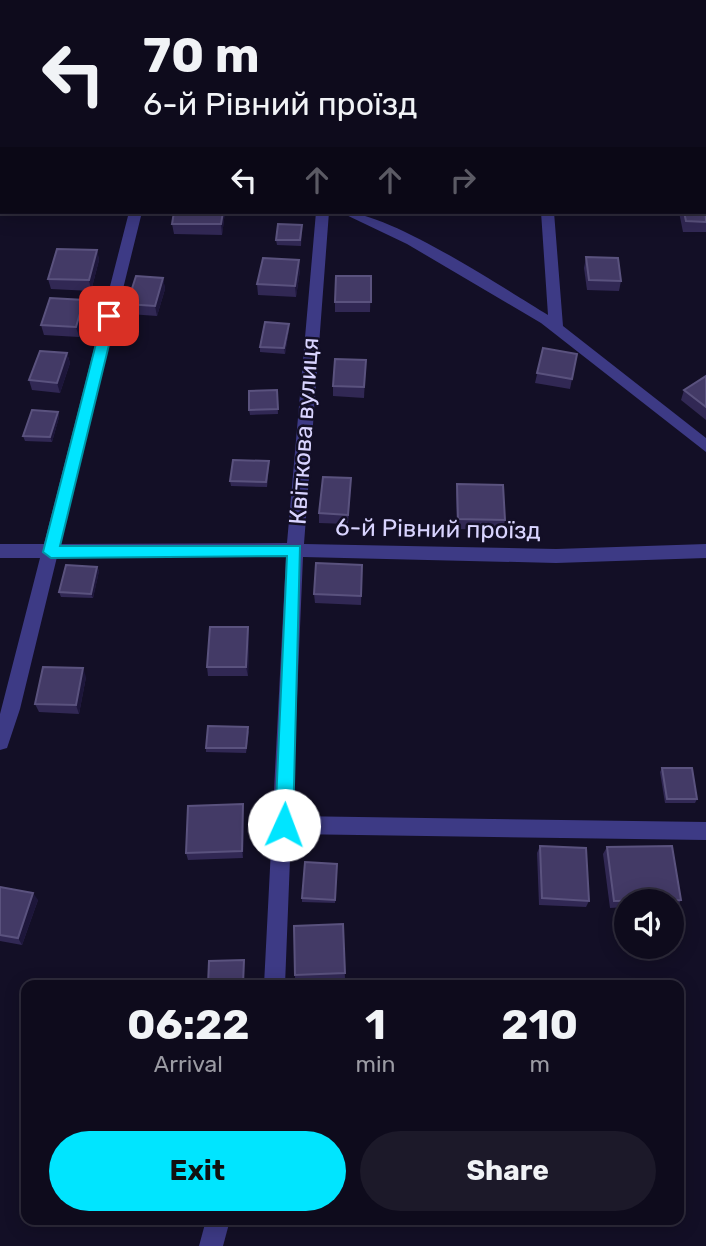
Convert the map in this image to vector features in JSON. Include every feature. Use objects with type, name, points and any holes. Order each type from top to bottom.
[{"type":"street","points":[[0,741],[11,709],[135,214]]},
{"type":"street","name":"Квіткова вулиця","points":[[274,980],[284,825],[295,550],[323,214]]},
{"type":"street","points":[[351,214],[412,241],[556,328],[706,446]]},
{"type":"street","points":[[548,214],[556,328]]},
{"type":"street","name":"6-й Рівний проїзд","points":[[0,551],[295,550],[556,556],[706,551]]},
{"type":"street","points":[[284,825],[706,831]]},
{"type":"street","points":[[211,1246],[217,1225]]},
{"type":"building","points":[[174,214],[223,214],[221,224],[172,224]]},
{"type":"building","points":[[684,214],[706,214],[706,222],[686,221]]},
{"type":"building","points":[[278,224],[302,225],[300,240],[276,240]]},
{"type":"building","points":[[57,249],[97,250],[89,280],[48,279]]},
{"type":"building","points":[[586,257],[618,258],[621,281],[589,280]]},
{"type":"building","points":[[263,258],[299,260],[295,286],[257,284]]},
{"type":"building","points":[[136,276],[163,278],[155,306],[127,304]]},
{"type":"building","points":[[336,276],[371,276],[371,302],[335,302]]},
{"type":"building","points":[[50,298],[84,300],[76,327],[41,325]]},
{"type":"building","points":[[265,322],[289,324],[284,348],[260,347]]},
{"type":"building","points":[[543,348],[577,354],[572,379],[537,373]]},
{"type":"building","points":[[40,351],[67,353],[57,383],[29,380]]},
{"type":"building","points":[[335,359],[366,360],[364,387],[333,386]]},
{"type":"building","points":[[706,376],[706,407],[684,390]]},
{"type":"building","points":[[277,390],[278,409],[249,410],[249,391]]},
{"type":"building","points":[[32,410],[58,412],[50,437],[23,436]]},
{"type":"building","points":[[233,460],[269,461],[266,482],[230,481]]},
{"type":"building","points":[[323,477],[351,478],[348,515],[319,513]]},
{"type":"building","points":[[457,484],[503,485],[505,520],[458,519]]},
{"type":"building","points":[[316,563],[362,565],[361,596],[314,594]]},
{"type":"building","points":[[66,565],[97,567],[91,594],[59,592]]},
{"type":"building","points":[[210,627],[248,627],[246,667],[207,667]]},
{"type":"building","points":[[43,667],[83,668],[76,705],[35,704]]},
{"type":"building","points":[[208,726],[248,727],[246,748],[206,748]]},
{"type":"building","points":[[662,768],[692,768],[697,799],[667,799]]},
{"type":"building","points":[[243,804],[242,851],[186,853],[188,806]]},
{"type":"building","points":[[540,846],[586,848],[589,901],[542,898]]},
{"type":"building","points":[[672,846],[679,889],[614,889],[614,901],[607,847]]},
{"type":"building","points":[[305,862],[337,864],[335,900],[302,898]]},
{"type":"building","points":[[0,887],[33,893],[18,938],[0,935]]},
{"type":"building","points":[[343,924],[345,973],[295,975],[294,926]]},
{"type":"building","points":[[244,960],[243,980],[208,980],[209,961]]},
{"type":"route","points":[[109,316],[51,552],[295,550],[284,825]]}]
